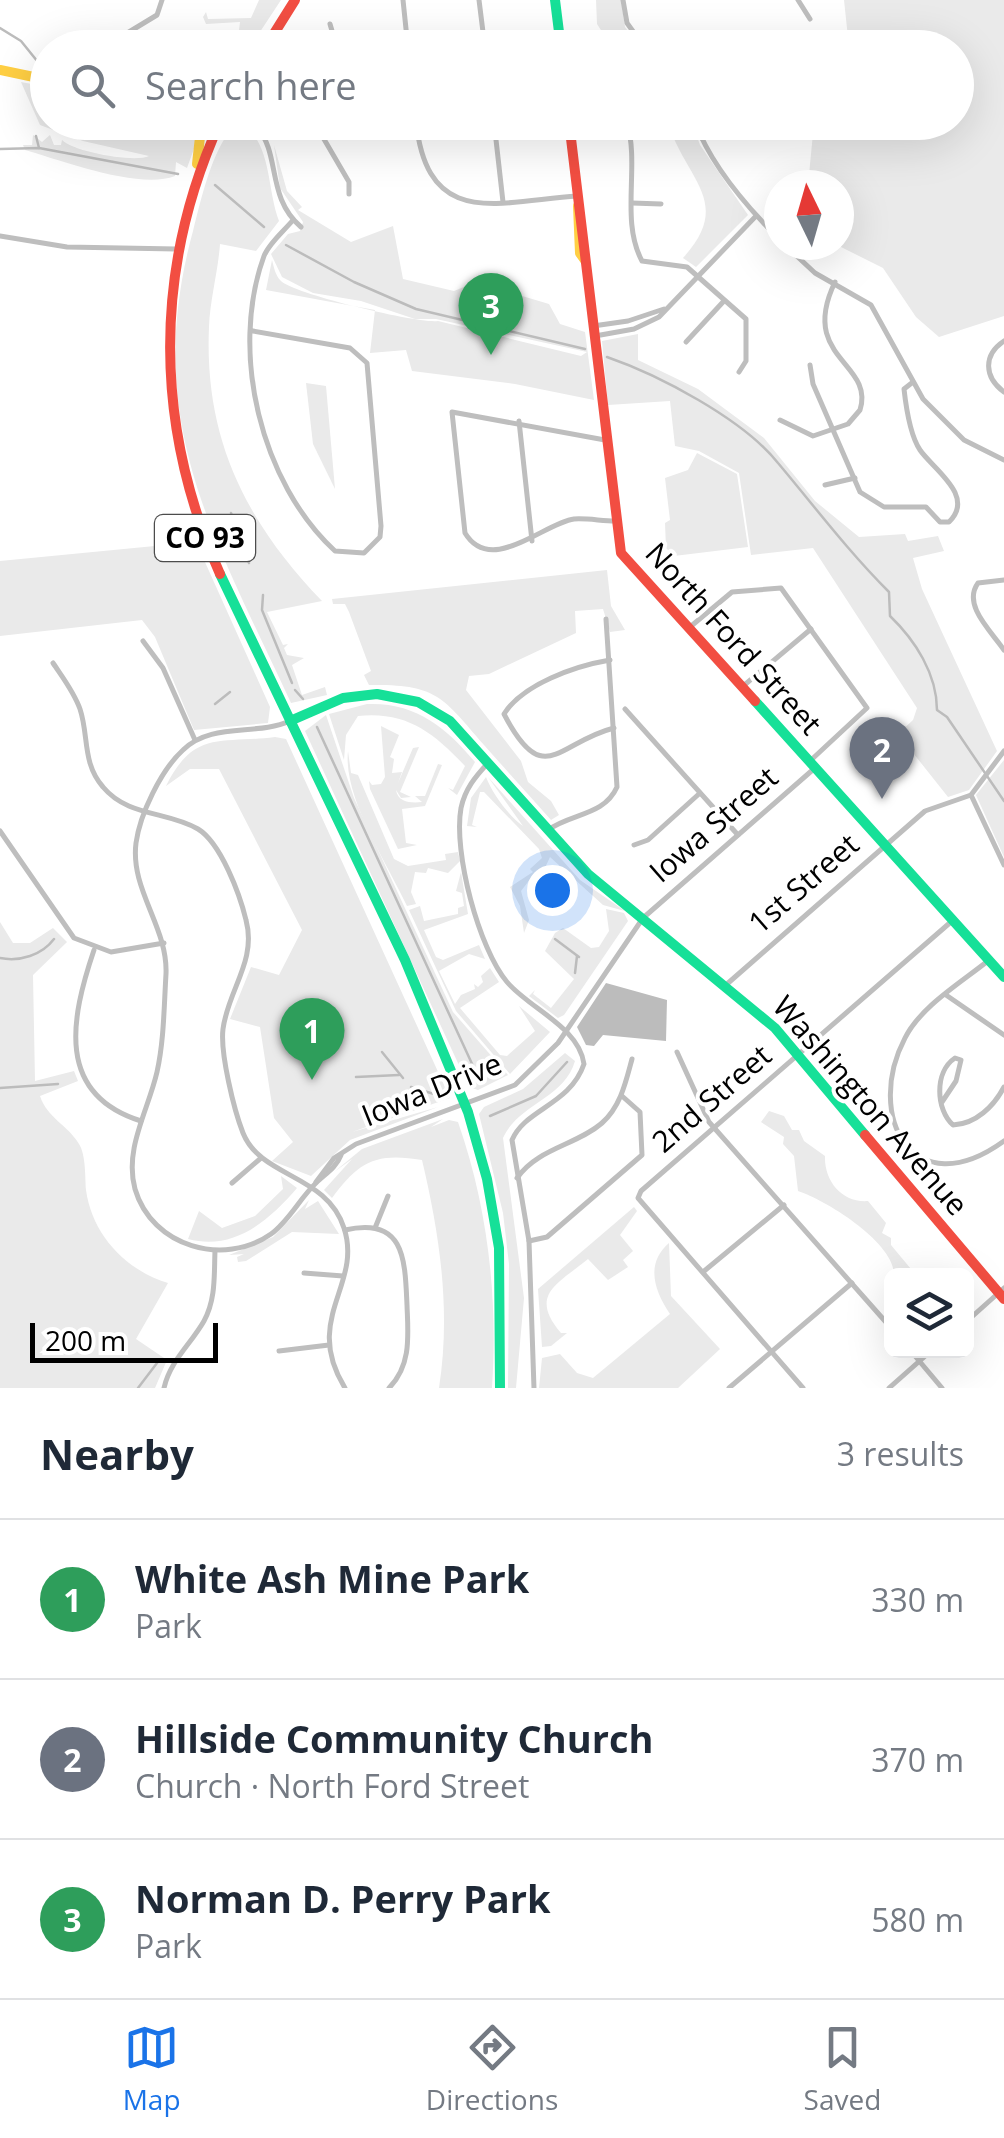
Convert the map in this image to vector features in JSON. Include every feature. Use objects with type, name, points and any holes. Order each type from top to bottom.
[{"type":"main road","points":[[276,30],[295,0]]},
{"type":"main road","points":[[555,0],[558,30]]},
{"type":"main road","points":[[0,70],[30,76]]},
{"type":"main road","points":[[194,185],[200,140]]},
{"type":"main road","name":"CO 93","points":[[213,140],[194,185],[176,250],[168,362],[182,463],[214,560],[465,1105],[484,1168],[500,1254],[500,1388]]},
{"type":"main road","name":"North Ford Street","points":[[571,140],[586,233],[585,260],[621,553],[1004,977]]},
{"type":"main road","name":"Washington Avenue","points":[[290,721],[343,698],[369,694],[401,697],[444,716],[588,874],[727,984],[798,1054],[1002,1293]]},
{"type":"street","points":[[133,30],[157,15],[162,0]]},
{"type":"street","points":[[403,0],[406,30]]},
{"type":"street","points":[[480,0],[483,30]]},
{"type":"street","points":[[623,0],[632,30]]},
{"type":"street","points":[[798,0],[810,19]]},
{"type":"street","points":[[330,24],[332,30]]},
{"type":"street","points":[[265,140],[273,184],[293,220],[302,227]]},
{"type":"street","points":[[324,140],[348,182],[350,194]]},
{"type":"street","points":[[418,140],[420,158],[442,192],[465,202],[578,201]]},
{"type":"street","points":[[496,140],[503,202]]},
{"type":"street","points":[[628,140],[633,233],[642,262],[676,264],[699,276],[748,324],[746,361],[739,372]]},
{"type":"street","points":[[702,140],[764,224]]},
{"type":"street","points":[[632,204],[660,204]]},
{"type":"street","points":[[593,331],[647,325],[756,216]]},
{"type":"street","points":[[253,331],[350,348],[367,363],[381,526],[374,547],[364,553],[335,551],[304,518],[290,495],[257,412],[253,331],[264,254],[293,220]]},
{"type":"street","points":[[0,236],[67,247],[176,250]]},
{"type":"street","points":[[801,260],[876,310],[913,382],[964,440],[1004,460]]},
{"type":"street","points":[[780,420],[813,436],[856,418],[862,402],[859,386],[824,336],[823,313],[836,282]]},
{"type":"street","points":[[686,342],[723,302]]},
{"type":"street","points":[[1004,340],[992,351],[988,366],[994,383],[1004,392]]},
{"type":"street","points":[[810,365],[813,384],[860,492],[878,505],[924,506],[944,522],[954,516],[949,479],[918,446],[904,389],[913,382]]},
{"type":"street","points":[[605,440],[519,421],[452,412],[465,533],[471,543],[481,548],[532,541],[575,519],[615,522]]},
{"type":"street","points":[[519,421],[532,541]]},
{"type":"street","points":[[825,486],[854,478]]},
{"type":"street","points":[[1004,580],[978,583],[971,594],[972,604],[1004,650]]},
{"type":"street","points":[[690,627],[732,592],[781,588],[788,593],[867,708],[813,764]]},
{"type":"street","points":[[548,830],[603,806],[613,794],[618,777],[606,619]]},
{"type":"street","points":[[742,686],[810,629]]},
{"type":"street","points":[[144,641],[163,668],[195,740]]},
{"type":"street","points":[[610,660],[579,668],[519,696],[504,714],[516,738],[532,755],[540,757],[559,754],[614,728]]},
{"type":"street","points":[[53,663],[82,712],[87,756],[98,781],[121,802],[145,814],[195,827],[222,855],[250,936],[245,967],[223,1032],[242,1129],[261,1158],[314,1185],[336,1210],[345,1230],[342,1276],[329,1321],[329,1345],[345,1388]]},
{"type":"street","points":[[625,710],[738,835]]},
{"type":"street","points":[[164,1388],[173,1364],[206,1318],[214,1294],[215,1251],[172,1238],[142,1205],[132,1158],[158,1071],[166,976],[164,944],[136,866],[136,838],[171,763],[195,740],[222,732],[270,729],[290,721]]},
{"type":"street","points":[[1004,751],[971,795],[1004,864]]},
{"type":"street","points":[[488,763],[466,790],[460,814],[480,936],[492,961],[522,998],[566,1031],[582,1051],[584,1064],[568,1092],[516,1131],[511,1151],[532,1275],[534,1388]]},
{"type":"street","name":"Iowa Street","points":[[643,918],[813,764]]},
{"type":"street","points":[[634,845],[648,840],[700,793]]},
{"type":"street","name":"1st Street","points":[[727,984],[925,811],[971,795]]},
{"type":"street","points":[[195,827],[198,818]]},
{"type":"street","points":[[0,831],[24,859],[63,928],[95,948],[125,951],[164,944]]},
{"type":"street","name":"Iowa Drive","points":[[215,1251],[240,1249],[274,1232],[340,1155],[367,1140],[515,1085],[566,1031],[643,918]]},
{"type":"street","name":"2nd Street","points":[[703,1272],[638,1198],[714,1127],[954,920]]},
{"type":"street","points":[[250,936],[258,935]]},
{"type":"street","points":[[95,948],[77,1004],[80,1066],[88,1086],[105,1105],[141,1122]]},
{"type":"street","points":[[990,960],[915,1022],[903,1040],[892,1080],[894,1122],[913,1152],[945,1168],[960,1166],[1004,1141]]},
{"type":"street","points":[[946,995],[1004,1035]]},
{"type":"street","points":[[677,1052],[714,1127],[884,1320]]},
{"type":"street","points":[[942,1102],[961,1068],[958,1058],[944,1068],[942,1102],[949,1122],[962,1126],[990,1107],[1004,1087]]},
{"type":"street","points":[[517,1178],[562,1142],[604,1122],[622,1096],[632,1059]]},
{"type":"street","points":[[528,1241],[548,1237],[642,1155],[640,1112],[622,1096]]},
{"type":"street","points":[[232,1183],[261,1158]]},
{"type":"street","points":[[375,1228],[388,1196]]},
{"type":"street","points":[[784,1205],[703,1272],[803,1388]]},
{"type":"street","points":[[345,1230],[375,1228],[398,1244],[405,1270],[408,1344],[395,1382],[389,1388]]},
{"type":"street","points":[[304,1273],[342,1276]]},
{"type":"street","points":[[729,1388],[852,1283]]},
{"type":"street","points":[[974,1316],[1002,1293]]},
{"type":"street","points":[[278,1352],[329,1345]]},
{"type":"street","points":[[917,1358],[942,1388]]},
{"type":"street","points":[[888,1388],[923,1358]]},
{"type":"street","points":[[395,1382],[401,1388]]},
{"type":"shaded area","points":[[259,0],[281,0],[261,30],[239,30],[240,22],[206,24],[203,17],[206,12],[208,19],[251,18]]},
{"type":"shaded area","points":[[596,0],[621,0],[627,30],[601,30]]},
{"type":"shaded area","points":[[844,0],[1004,0],[1004,316],[939,337],[916,317],[883,268],[854,254],[854,170],[809,170],[812,140],[974,140],[974,30],[847,30]]},
{"type":"shaded area","points":[[21,82],[30,84],[30,102]]},
{"type":"shaded area","points":[[32,140],[52,140],[54,145],[61,145],[62,140],[105,155],[149,156],[83,141],[196,143],[187,168],[176,162],[175,176],[160,179],[101,172],[25,150],[23,145],[32,145]]},
{"type":"shaded area","points":[[224,140],[257,140],[279,221],[256,251],[220,244],[210,317],[209,368],[214,406],[235,476],[272,541],[322,601],[267,612],[283,645],[288,644],[284,648],[287,655],[304,658],[292,665],[302,695],[325,687],[327,695],[291,703],[212,530],[181,420],[176,361],[179,299],[193,231]]},
{"type":"shaded area","points":[[675,140],[698,140],[748,215],[696,267],[683,258],[698,238],[705,221],[705,206]]},
{"type":"shaded area","points":[[274,145],[287,191],[302,207],[298,210],[351,242],[393,226],[403,279],[454,291],[476,282],[549,304],[560,324],[585,332],[594,400],[515,384],[412,371],[406,350],[370,353],[375,311],[415,319],[361,301],[313,293],[282,277],[271,254],[288,234],[300,231],[303,222],[280,188]],"holes":[[[415,319],[436,319],[587,352],[581,356],[438,321]]]},
{"type":"shaded area","points":[[272,260],[279,279],[291,287],[354,306],[266,290]]},
{"type":"shaded area","points":[[638,334],[638,360],[698,389],[764,438],[815,501],[859,537],[905,534],[908,541],[938,536],[944,551],[913,558],[922,589],[997,751],[969,790],[948,797],[898,734],[913,720],[917,708],[813,548],[751,555],[739,473],[699,451],[675,446],[670,401],[608,405],[602,341]]},
{"type":"shaded area","points":[[306,383],[326,386],[335,489],[313,444]]},
{"type":"shaded area","points":[[697,453],[737,474],[748,547],[674,556],[666,548],[665,523],[670,520],[665,478],[688,470]]},
{"type":"shaded area","points":[[196,542],[270,707],[268,723],[194,730],[155,637],[142,620],[0,636],[0,561]]},
{"type":"shaded area","points":[[607,570],[611,606],[625,630],[610,632],[603,609],[575,611],[576,633],[489,674],[469,676],[466,690],[521,761],[528,782],[551,801],[559,815],[551,820],[447,704],[409,687],[369,685],[364,675],[371,671],[349,612],[345,604],[333,604],[332,599]]},
{"type":"shaded area","points":[[367,704],[415,712],[464,749],[475,762],[457,795],[448,788],[453,790],[465,766],[430,734],[405,721],[358,716],[346,735],[344,760],[329,714]]},
{"type":"shaded area","points":[[326,715],[354,798],[453,1012],[508,1075],[478,1090],[469,1087],[305,731]]},
{"type":"shaded area","points":[[381,726],[399,735],[390,757],[394,759],[392,773],[402,772],[398,783],[413,748],[419,747],[400,792],[411,797],[401,798],[396,790],[402,800],[422,802],[415,796],[425,796],[438,764],[442,765],[425,806],[402,809],[406,843],[417,845],[398,849],[370,789],[369,781],[372,785],[381,784],[385,777]]},
{"type":"shaded area","points":[[286,739],[450,1098],[352,1132],[438,1107],[350,1140],[311,1176],[272,1161],[293,1142],[274,1118],[260,1027],[230,1019],[251,967],[279,975],[302,930],[219,769],[190,769],[166,786],[187,755],[199,747]]},
{"type":"shaded area","points":[[348,751],[351,773],[358,775],[394,859],[408,866],[446,860],[445,854],[458,852],[460,861],[448,873],[428,868],[426,873],[415,872],[411,892],[416,904],[407,906],[368,829],[352,788]]},
{"type":"shaded area","points":[[1004,760],[1004,857],[976,795]]},
{"type":"shaded area","points":[[486,777],[513,817],[523,826],[488,777],[580,880],[625,911],[603,905],[550,857],[543,872],[537,870],[521,891],[529,920],[524,933],[520,906],[510,887],[533,872],[530,869],[542,858],[539,849],[484,792],[480,792],[472,825],[477,827],[467,826],[471,798]]},
{"type":"shaded area","points":[[461,872],[468,914],[424,930],[436,957],[443,960],[479,945],[485,959],[469,954],[439,971],[455,1004],[461,995],[475,989],[474,984],[478,987],[483,982],[481,976],[490,968],[499,982],[460,1008],[500,1055],[507,1056],[535,1031],[519,1006],[550,1032],[510,1074],[456,1011],[409,910],[420,906],[424,921],[458,914],[458,908],[464,906],[462,893],[456,891]]},
{"type":"shaded area","points":[[606,909],[624,913],[628,921],[564,1015],[558,1018],[529,996],[535,990],[533,994],[551,1008],[574,979],[545,951],[555,933],[563,928],[591,948],[599,947],[609,931]]},
{"type":"shaded area","points":[[0,922],[13,943],[30,943],[53,928],[67,942],[33,975],[35,1081],[74,1071],[78,1081],[40,1096],[81,1149],[89,1206],[95,1221],[125,1259],[168,1283],[136,1339],[167,1360],[155,1388],[0,1388]]},
{"type":"shaded area","points":[[606,983],[667,1000],[666,1041],[603,1035],[594,1046],[586,1045],[577,1027]]},
{"type":"shaded area","points":[[565,1053],[575,1061],[569,1074],[519,1117],[503,1138],[524,1298],[516,1388],[508,1388],[509,1264],[503,1213],[479,1114],[484,1107],[523,1089]]},
{"type":"shaded area","points":[[769,1111],[784,1116],[792,1130],[799,1130],[804,1141],[825,1156],[836,1189],[850,1198],[868,1201],[886,1223],[882,1233],[891,1238],[891,1245],[910,1268],[892,1268],[883,1250],[857,1224],[798,1191],[794,1156],[783,1144],[784,1137],[761,1122]]},
{"type":"shaded area","points":[[443,1119],[431,1127],[449,1120],[458,1122],[484,1220],[492,1287],[492,1388],[439,1388],[444,1331],[442,1274],[422,1160],[379,1159],[359,1168],[332,1198],[324,1190],[352,1159],[334,1172],[362,1149]]},
{"type":"shaded area","points":[[281,1176],[297,1188],[262,1222],[220,1241],[188,1239],[199,1211],[222,1228],[255,1216],[283,1189]]},
{"type":"shaded area","points":[[309,1200],[305,1209],[318,1201],[339,1234],[292,1232],[246,1261],[238,1262],[237,1257],[244,1254],[229,1255],[273,1237]]},
{"type":"shaded area","points":[[634,1207],[637,1211],[620,1235],[633,1251],[623,1260],[628,1267],[608,1280],[588,1259],[557,1284],[550,1292],[547,1309],[561,1333],[567,1333],[551,1346],[542,1347],[538,1289]]},
{"type":"shaded area","points":[[669,1243],[671,1296],[720,1349],[678,1388],[539,1388],[542,1358],[560,1354],[577,1373],[593,1378],[670,1314],[654,1277],[657,1259]]},
{"type":"waterway","points":[[0,28],[21,41],[30,52]]},
{"type":"waterway","points":[[37,140],[39,148]]},
{"type":"waterway","points":[[0,149],[39,148],[178,174]]},
{"type":"waterway","points":[[215,185],[264,227]]},
{"type":"waterway","points":[[286,245],[354,282],[416,309],[585,349]]},
{"type":"waterway","points":[[607,357],[699,400],[744,430],[778,463],[889,592],[890,616],[923,658],[937,710],[947,717],[1004,801]]},
{"type":"waterway","points":[[231,513],[249,563]]},
{"type":"waterway","points":[[263,595],[262,610],[292,683]]},
{"type":"waterway","points":[[295,690],[303,699]]},
{"type":"waterway","points":[[215,704],[230,692]]},
{"type":"waterway","points":[[317,727],[479,1079]]},
{"type":"waterway","points":[[0,958],[30,956],[54,939]]},
{"type":"waterway","points":[[555,939],[579,957]]},
{"type":"waterway","points":[[575,973],[577,956]]},
{"type":"waterway","points":[[382,1052],[403,1078]]},
{"type":"waterway","points":[[490,1116],[536,1096],[567,1062]]},
{"type":"waterway","points":[[356,1077],[399,1075]]},
{"type":"waterway","points":[[0,1088],[58,1084]]},
{"type":"waterway","points":[[411,1087],[434,1094]]},
{"type":"waterway","points":[[138,1388],[157,1363]]},
{"type":"traffic: fast","points":[[555,0],[559,30]]},
{"type":"traffic: fast","points":[[220,574],[405,960],[468,1112],[487,1179],[499,1248],[500,1388]]},
{"type":"traffic: fast","points":[[290,721],[343,698],[377,694],[418,702],[450,721],[588,874],[775,1028],[865,1135]]},
{"type":"traffic: fast","points":[[755,701],[1004,977]]},
{"type":"traffic: slow","points":[[0,70],[30,76]]},
{"type":"traffic: slow","points":[[197,164],[200,140]]},
{"type":"traffic: slow","points":[[578,206],[580,253],[585,260]]},
{"type":"traffic: jam","points":[[276,30],[295,0]]},
{"type":"traffic: jam","points":[[213,140],[182,234],[170,348],[173,405],[183,461],[198,518],[220,574]]},
{"type":"traffic: jam","points":[[571,140],[621,553],[755,701]]},
{"type":"traffic: jam","points":[[865,1135],[1004,1299]]},
{"type":"place","name":"Norman D. Perry Park","points":[[491,355]]},
{"type":"place","name":"Hillside Community Church","points":[[882,799]]},
{"type":"place","name":"White Ash Mine Park","points":[[312,1080]]}]
